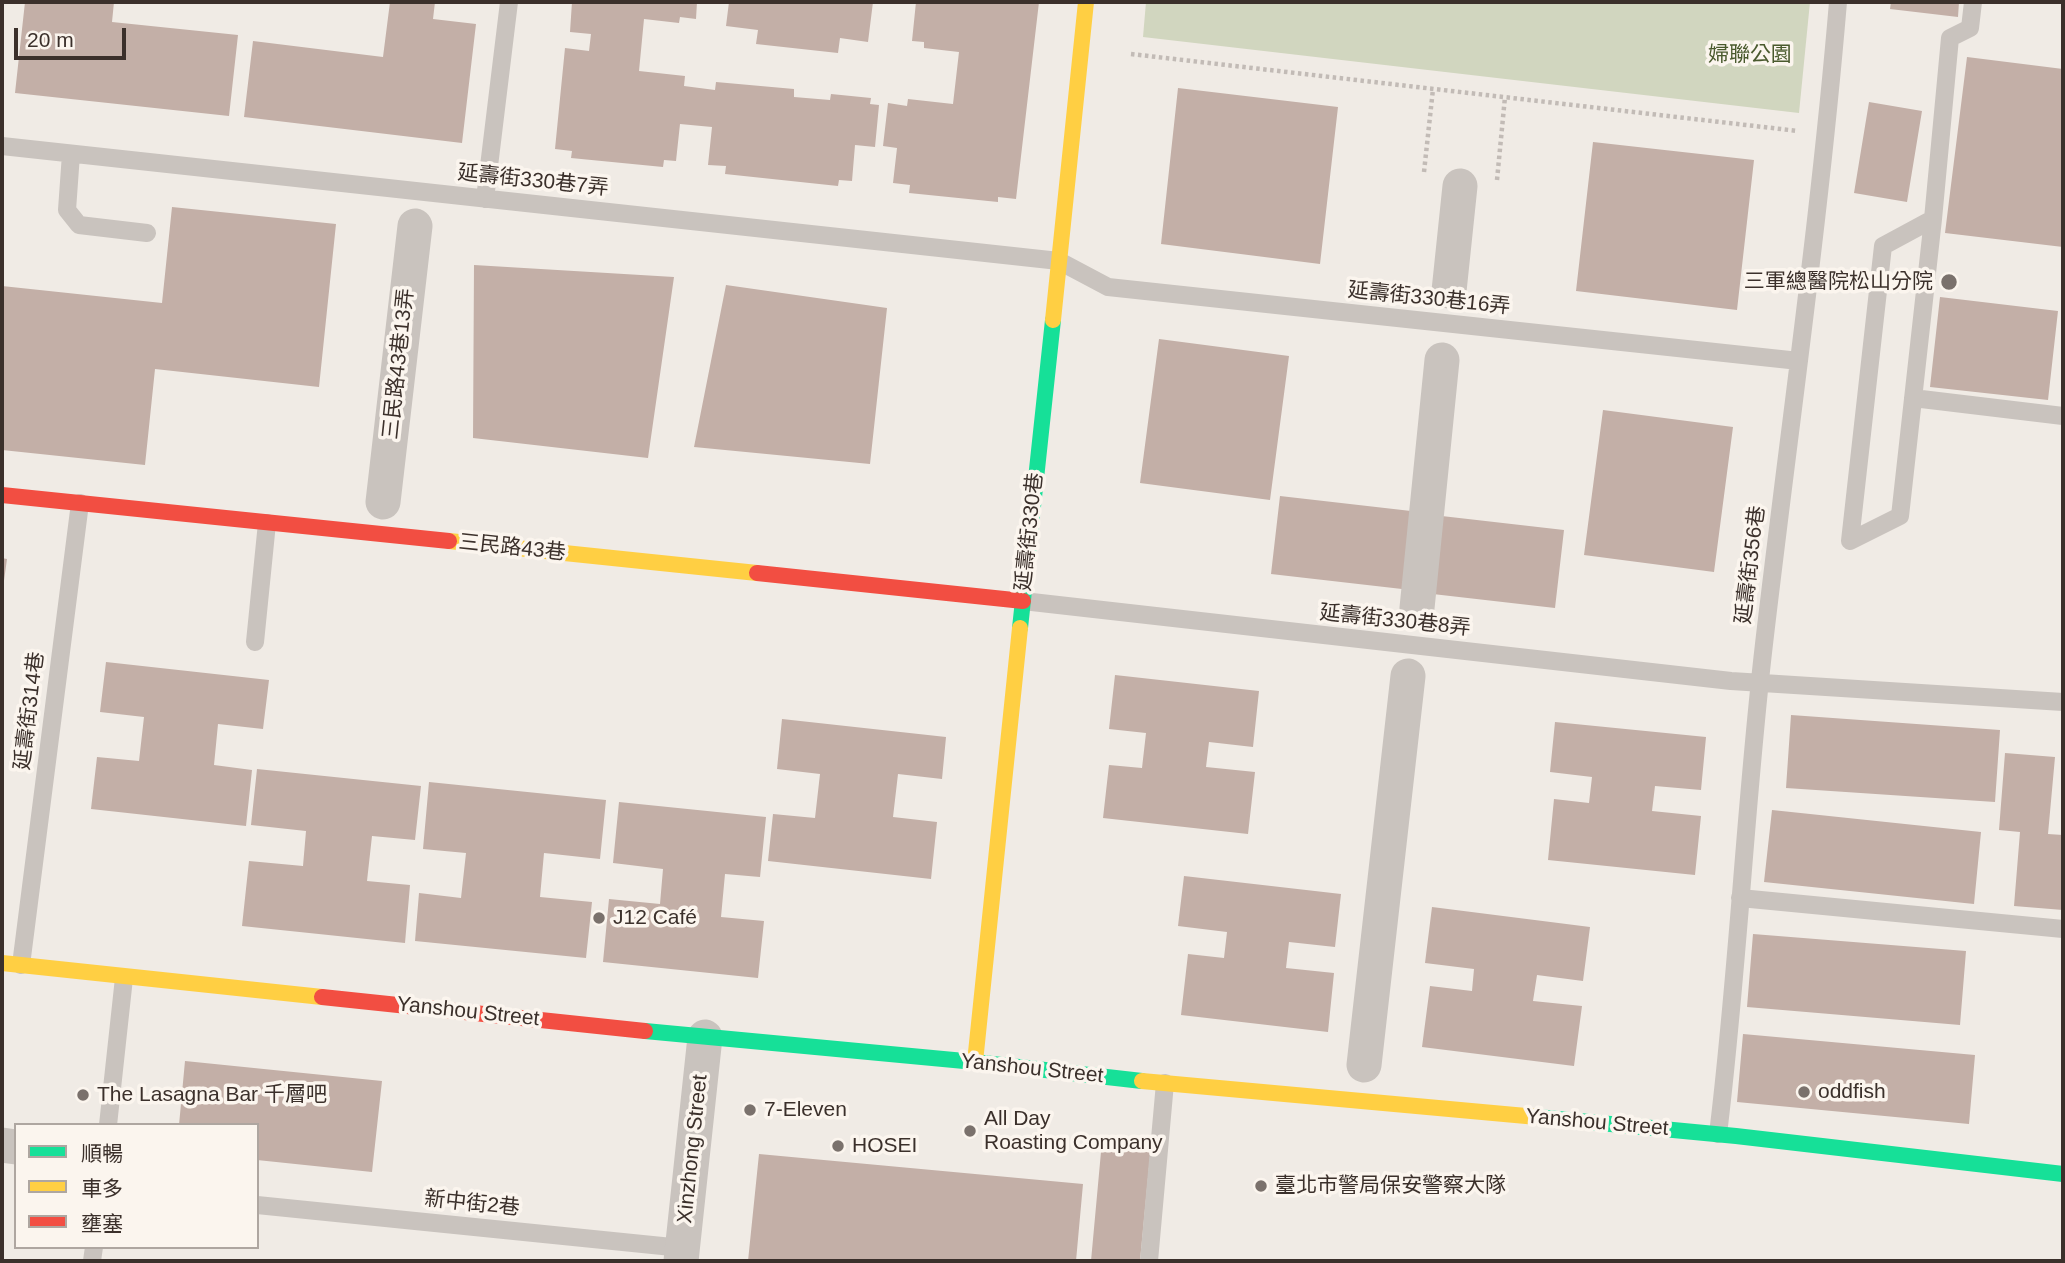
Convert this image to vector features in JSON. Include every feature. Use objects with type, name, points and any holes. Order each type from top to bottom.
[{"type":"street","name":"延壽街330巷","points":[[975,1062],[1086,2]]},
{"type":"street","points":[[1449,291],[1460,186]]},
{"type":"street","name":"三民路43巷13弄","points":[[383,502],[415,226]]},
{"type":"street","points":[[1417,608],[1442,360]]},
{"type":"street","name":"三民路43巷","points":[[2,495],[1023,601]]},
{"type":"street","points":[[1364,1065],[1408,676]]},
{"type":"street","name":"Yanshou Street","points":[[2,963],[124,978],[1165,1083],[1718,1134],[2063,1174]]},
{"type":"street","name":"Xinzhong Street","points":[[682,1255],[705,1037]]},
{"type":"lane","points":[[485,200],[509,2]]},
{"type":"lane","name":"延壽街356巷","points":[[1718,1134],[1763,649],[1800,361],[1838,2]]},
{"type":"lane","points":[[1933,219],[1883,246],[1850,541],[1900,516],[1933,219],[1950,38],[1970,28],[1973,2]]},
{"type":"lane","name":"延壽街330巷7弄","points":[[2,146],[1059,261]]},
{"type":"lane","points":[[71,154],[66,210],[79,225],[147,233]]},
{"type":"lane","name":"延壽街330巷16弄","points":[[1059,261],[1108,287],[1800,361]]},
{"type":"lane","points":[[1913,398],[2063,416]]},
{"type":"lane","name":"延壽街314巷","points":[[21,965],[80,503]]},
{"type":"lane","points":[[256,642],[267,523]]},
{"type":"lane","name":"延壽街330巷8弄","points":[[1023,601],[1731,681],[2063,702]]},
{"type":"lane","points":[[1740,898],[2063,929]]},
{"type":"lane","points":[[108,1123],[124,978]]},
{"type":"lane","points":[[1149,1261],[1165,1083]]},
{"type":"lane","name":"新中街2巷","points":[[259,1205],[682,1255]]},
{"type":"path","points":[[1131,54],[1799,131]]},
{"type":"green space","name":"婦聯公園","points":[[1146,2],[1810,2],[1799,113],[1143,37]]},
{"type":"building","points":[[25,2],[114,2],[112,22],[238,35],[229,116],[15,93]]},
{"type":"building","points":[[390,2],[435,2],[433,19],[476,24],[462,143],[244,117],[253,41],[383,57]]},
{"type":"building","points":[[572,2],[697,2],[696,19],[680,17],[679,23],[644,19],[639,71],[685,76],[684,86],[715,90],[716,82],[794,89],[794,97],[830,100],[831,94],[871,98],[870,104],[879,105],[875,147],[855,145],[852,181],[839,180],[838,186],[725,174],[726,166],[708,165],[712,127],[680,124],[676,161],[664,160],[663,167],[571,158],[572,151],[555,149],[565,48],[589,51],[591,34],[570,32]]},
{"type":"building","points":[[729,2],[873,2],[868,42],[840,38],[838,53],[756,44],[758,30],[726,26]]},
{"type":"building","points":[[916,2],[1039,2],[1016,199],[998,197],[998,202],[909,193],[910,185],[893,183],[897,148],[883,146],[888,103],[907,106],[908,99],[953,104],[959,52],[924,48],[924,42],[912,41]]},
{"type":"building","points":[[1891,2],[1959,2],[1958,17],[1890,9]]},
{"type":"building","points":[[1967,57],[2063,69],[2063,247],[1945,233]]},
{"type":"building","points":[[1178,88],[1338,107],[1320,264],[1161,244]]},
{"type":"building","points":[[1869,102],[1922,111],[1907,202],[1854,193]]},
{"type":"building","points":[[1593,142],[1754,160],[1737,310],[1576,291]]},
{"type":"building","points":[[172,207],[336,224],[319,387],[155,369],[145,465],[2,450],[2,286],[162,303]]},
{"type":"building","points":[[474,265],[674,277],[648,458],[473,438]]},
{"type":"building","points":[[726,285],[887,308],[870,464],[694,447]]},
{"type":"building","points":[[1940,297],[2058,311],[2048,400],[1930,387]]},
{"type":"building","points":[[1159,339],[1289,356],[1270,500],[1140,483]]},
{"type":"building","points":[[1603,410],[1733,427],[1714,572],[1584,555]]},
{"type":"building","points":[[1280,496],[1411,511],[1402,589],[1271,574]]},
{"type":"building","points":[[1433,515],[1564,530],[1555,608],[1424,593]]},
{"type":"building","points":[[2,558],[7,559],[3,588],[2,588]]},
{"type":"building","points":[[106,662],[269,680],[263,729],[218,724],[214,765],[252,770],[246,826],[91,809],[97,757],[139,761],[144,717],[100,712]]},
{"type":"building","points":[[1115,675],[1259,691],[1253,747],[1209,742],[1206,767],[1255,772],[1248,834],[1103,818],[1109,765],[1142,768],[1146,733],[1109,729]]},
{"type":"building","points":[[1791,715],[2000,730],[1995,802],[1786,788]]},
{"type":"building","points":[[782,719],[946,737],[942,779],[898,774],[893,817],[937,822],[931,879],[768,861],[773,814],[815,818],[820,774],[777,769]]},
{"type":"building","points":[[1555,722],[1706,737],[1701,790],[1655,786],[1652,811],[1701,816],[1695,875],[1548,860],[1554,799],[1589,803],[1592,777],[1550,772]]},
{"type":"building","points":[[2005,753],[2055,757],[2048,834],[2063,835],[2063,910],[2014,906],[2020,832],[1999,830]]},
{"type":"building","points":[[257,769],[421,786],[415,840],[372,836],[367,881],[410,885],[405,943],[242,926],[249,861],[303,866],[306,831],[251,825]]},
{"type":"building","points":[[429,782],[606,800],[600,859],[544,853],[540,897],[592,902],[586,958],[415,941],[419,893],[461,898],[466,853],[423,849]]},
{"type":"building","points":[[619,802],[766,817],[760,877],[725,874],[721,917],[764,921],[758,978],[603,962],[609,899],[660,904],[663,869],[613,863]]},
{"type":"building","points":[[1772,810],[1981,832],[1974,904],[1764,882]]},
{"type":"building","points":[[1184,876],[1341,894],[1335,947],[1289,942],[1286,968],[1334,973],[1328,1032],[1181,1015],[1188,954],[1224,958],[1227,932],[1178,926]]},
{"type":"building","points":[[1432,907],[1590,927],[1583,981],[1537,975],[1533,1001],[1582,1006],[1574,1066],[1422,1047],[1430,986],[1472,991],[1474,969],[1425,963]]},
{"type":"building","points":[[1753,934],[1966,951],[1960,1025],[1747,1007]]},
{"type":"building","points":[[1743,1034],[1975,1055],[1969,1124],[1737,1102]]},
{"type":"building","points":[[185,1061],[382,1081],[372,1172],[259,1160],[259,1123],[179,1123]]},
{"type":"building","points":[[1102,1141],[1151,1146],[1140,1261],[1091,1261]]},
{"type":"building","points":[[759,1154],[1083,1184],[1076,1261],[748,1261]]},
{"type":"traffic: fast","points":[[1020,628],[1053,320]]},
{"type":"traffic: fast","points":[[645,1031],[975,1062],[1142,1081]]},
{"type":"traffic: fast","points":[[1537,1117],[1736,1136],[2063,1174]]},
{"type":"traffic: slow","points":[[1053,320],[1086,2]]},
{"type":"traffic: slow","points":[[449,541],[757,573]]},
{"type":"traffic: slow","points":[[975,1062],[1020,628]]},
{"type":"traffic: slow","points":[[2,963],[322,997]]},
{"type":"traffic: slow","points":[[1142,1081],[1537,1117]]},
{"type":"traffic: jam","points":[[2,495],[449,541]]},
{"type":"traffic: jam","points":[[757,573],[1023,601]]},
{"type":"traffic: jam","points":[[322,997],[645,1031]]},
{"type":"place","name":"三軍總醫院松山分院","points":[[1949,282]]},
{"type":"place","name":"J12 Café","points":[[599,918]]},
{"type":"place","name":"oddfish","points":[[1804,1092]]},
{"type":"place","name":"The Lasagna Bar 千層吧","points":[[83,1095]]},
{"type":"place","name":"7-Eleven","points":[[750,1110]]},
{"type":"place","name":"All Day Roasting Company","points":[[970,1131]]},
{"type":"place","name":"HOSEI","points":[[838,1146]]},
{"type":"place","name":"臺北市警局保安警察大隊","points":[[1261,1186]]}]
